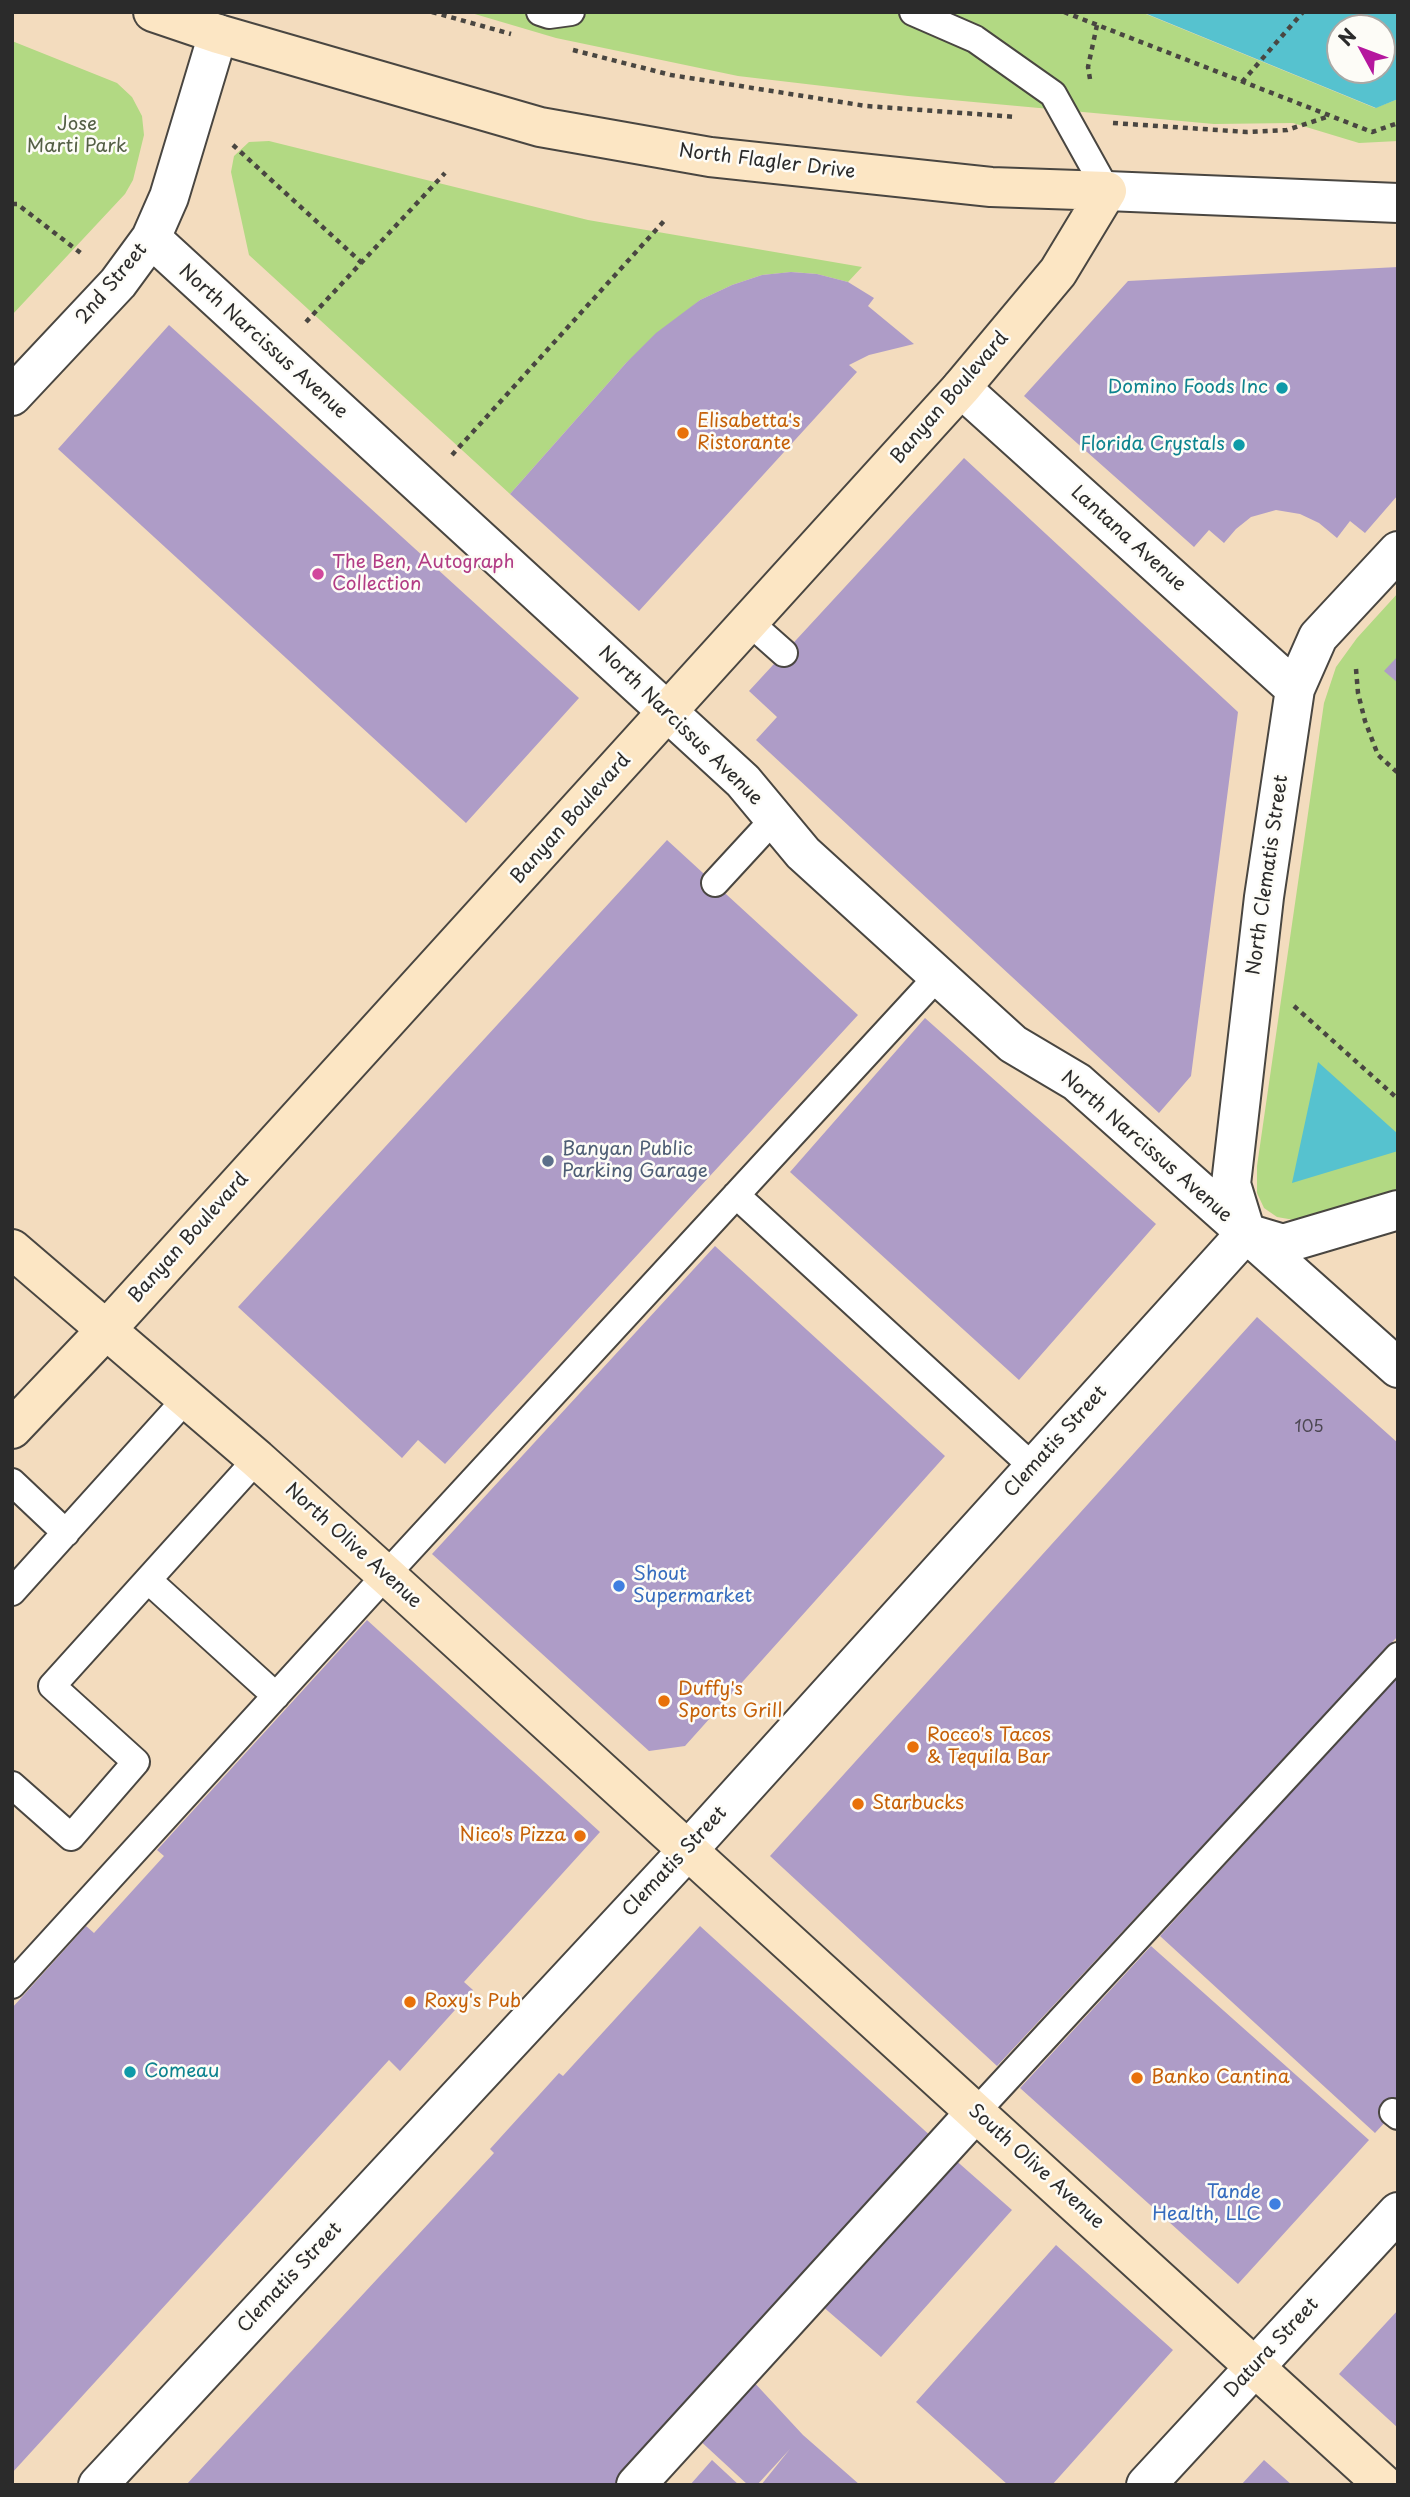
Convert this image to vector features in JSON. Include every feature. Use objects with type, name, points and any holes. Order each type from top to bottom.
[{"type":"street","name":"North Flagler Drive","points":[[153,12],[218,34],[540,127],[697,155],[991,187],[1398,203]]},
{"type":"street","name":"2nd Street","points":[[12,396],[118,282],[151,238],[169,197],[218,34]]},
{"type":"street","name":"Banyan Boulevard","points":[[12,1429],[106,1330],[961,388],[1058,272],[1107,191]]},
{"type":"street","name":"North Narcissus Avenue","points":[[151,238],[743,781],[803,853],[1013,1044],[1077,1082],[1398,1368]]},
{"type":"street","name":"Lantana Avenue","points":[[961,388],[1295,689]]},
{"type":"street","name":"North Clematis Street","points":[[1246,1233],[1231,1184],[1264,897],[1295,689],[1318,637],[1398,551]]},
{"type":"street","points":[[1246,1233],[1283,1244],[1398,1210]]},
{"type":"street","name":"Clematis Street","points":[[98,2485],[688,1850],[1246,1233]]},
{"type":"street","name":"North Olive Avenue","points":[[12,1249],[257,1459],[688,1850]]},
{"type":"street","name":"South Olive Avenue","points":[[688,1850],[1384,2485]]},
{"type":"street","points":[[635,2485],[976,2112]]},
{"type":"street","name":"Datura Street","points":[[1146,2485],[1398,2212]]},
{"type":"lane","points":[[540,12],[549,15],[571,12]]},
{"type":"lane","points":[[913,12],[975,39],[1053,94],[1107,191]]},
{"type":"lane","points":[[749,622],[784,653]]},
{"type":"lane","points":[[715,883],[774,819]]},
{"type":"lane","points":[[17,1969],[276,1696],[938,976]]},
{"type":"lane","points":[[736,1195],[1033,1467]]},
{"type":"lane","points":[[12,1592],[186,1399]]},
{"type":"lane","points":[[12,1785],[71,1837],[136,1762],[52,1686],[257,1459]]},
{"type":"lane","points":[[12,1482],[66,1533]]},
{"type":"lane","points":[[148,1580],[276,1696]]},
{"type":"lane","points":[[976,2112],[1398,1656]]},
{"type":"path","points":[[432,12],[516,36]]},
{"type":"path","points":[[1064,12],[1372,132],[1398,123]]},
{"type":"path","points":[[1242,82],[1303,12]]},
{"type":"path","points":[[1092,88],[1088,67],[1097,25]]},
{"type":"path","points":[[567,49],[671,75],[866,106],[1026,117]]},
{"type":"path","points":[[1110,113],[1119,124]]},
{"type":"path","points":[[1104,123],[1247,132],[1287,130],[1330,116]]},
{"type":"path","points":[[233,145],[362,263]]},
{"type":"path","points":[[306,323],[445,173]]},
{"type":"path","points":[[12,204],[17,204],[82,254]]},
{"type":"path","points":[[451,455],[665,220]]},
{"type":"path","points":[[1356,669],[1358,693],[1378,755],[1398,774]]},
{"type":"path","points":[[1291,1003],[1398,1099]]},
{"type":"green space","points":[[468,12],[1141,12],[1375,108],[1398,99],[1398,141],[1359,143],[1293,123],[1214,124],[908,96],[738,76],[556,38]]},
{"type":"green space","name":"Jose Marti Park","points":[[12,41],[117,83],[132,97],[142,116],[144,135],[133,180],[125,194],[12,315]]},
{"type":"green space","points":[[269,141],[588,220],[862,267],[848,282],[817,274],[792,272],[762,275],[700,300],[626,363],[510,494],[249,255],[231,172],[234,156],[249,142]]},
{"type":"green space","points":[[1398,593],[1398,1200],[1300,1221],[1277,1217],[1264,1208],[1257,1193],[1257,1166],[1324,703],[1336,667],[1357,638]]},
{"type":"water","points":[[1142,12],[1398,12],[1398,99],[1376,108]]},
{"type":"water","points":[[1318,1062],[1398,1134],[1398,1151],[1292,1183]]},
{"type":"building","name":"Florida Crystals","points":[[1398,267],[1398,495],[1365,533],[1350,521],[1337,538],[1319,523],[1300,514],[1276,510],[1251,517],[1224,543],[1209,530],[1194,547],[1024,396],[1128,281]]},
{"type":"building","name":"Elisabetta's Ristorante","points":[[791,272],[817,274],[848,282],[874,298],[868,306],[914,344],[869,355],[849,365],[857,372],[639,611],[510,494],[656,333],[700,300],[732,285],[762,275]]},
{"type":"building","name":"The Ben, Autograph Collection","points":[[169,325],[579,698],[466,823],[58,449]]},
{"type":"building","points":[[964,458],[1238,712],[1191,1076],[1159,1113],[756,740],[777,717],[749,691]]},
{"type":"building","points":[[1398,656],[1398,683],[1384,671]]},
{"type":"building","name":"Banyan Public Parking Garage","points":[[667,840],[858,1015],[445,1464],[418,1440],[402,1458],[238,1307]]},
{"type":"building","points":[[925,1018],[1156,1224],[1019,1380],[790,1172]]},
{"type":"building","points":[[715,1246],[945,1456],[685,1746],[649,1751],[432,1554]]},
{"type":"building","points":[[1257,1317],[1398,1443],[1398,1636],[997,2066],[770,1856]]},
{"type":"building","points":[[367,1620],[600,1832],[464,1982],[473,1990],[400,2071],[389,2060],[12,2473],[12,2008],[86,1926],[94,1933],[164,1856],[157,1850]]},
{"type":"building","points":[[1398,1676],[1398,2108],[1375,2133],[1160,1936]]},
{"type":"building","points":[[700,1926],[934,2139],[619,2485],[186,2485],[494,2153],[490,2149],[559,2073],[563,2076]]},
{"type":"building","points":[[1151,1946],[1369,2140],[1238,2284],[1020,2088]]},
{"type":"building","points":[[952,2157],[1012,2210],[881,2357],[821,2305]]},
{"type":"building","points":[[1056,2245],[1173,2350],[1052,2485],[1008,2485],[916,2402]]},
{"type":"building","points":[[1398,2310],[1398,2428],[1339,2374]]},
{"type":"building","points":[[751,2379],[803,2435],[860,2485],[761,2485],[790,2449],[757,2485],[748,2485],[696,2437]]},
{"type":"building","points":[[712,2460],[739,2485],[690,2485]]},
{"type":"building","points":[[1264,2460],[1292,2485],[1241,2485]]},
{"type":"place","name":"Domino Foods Inc","points":[[1282,388]]},
{"type":"place","name":"Elisabetta's Ristorante","points":[[683,433]]},
{"type":"place","name":"Florida Crystals","points":[[1239,445]]},
{"type":"place","name":"The Ben, Autograph Collection","points":[[318,574]]},
{"type":"place","name":"Banyan Public Parking Garage","points":[[548,1161]]},
{"type":"place","name":"Shout Supermarket","points":[[619,1586]]},
{"type":"place","name":"Duffy's Sports Grill","points":[[664,1701]]},
{"type":"place","name":"Rocco's Tacos & Tequila Bar","points":[[913,1747]]},
{"type":"place","name":"Starbucks","points":[[858,1804]]},
{"type":"place","name":"Nico's Pizza","points":[[580,1836]]},
{"type":"place","name":"Roxy's Pub","points":[[410,2002]]},
{"type":"place","name":"Comeau","points":[[130,2072]]},
{"type":"place","name":"Banko Cantina","points":[[1137,2078]]},
{"type":"place","name":"Tande Health, LLC","points":[[1275,2204]]}]
